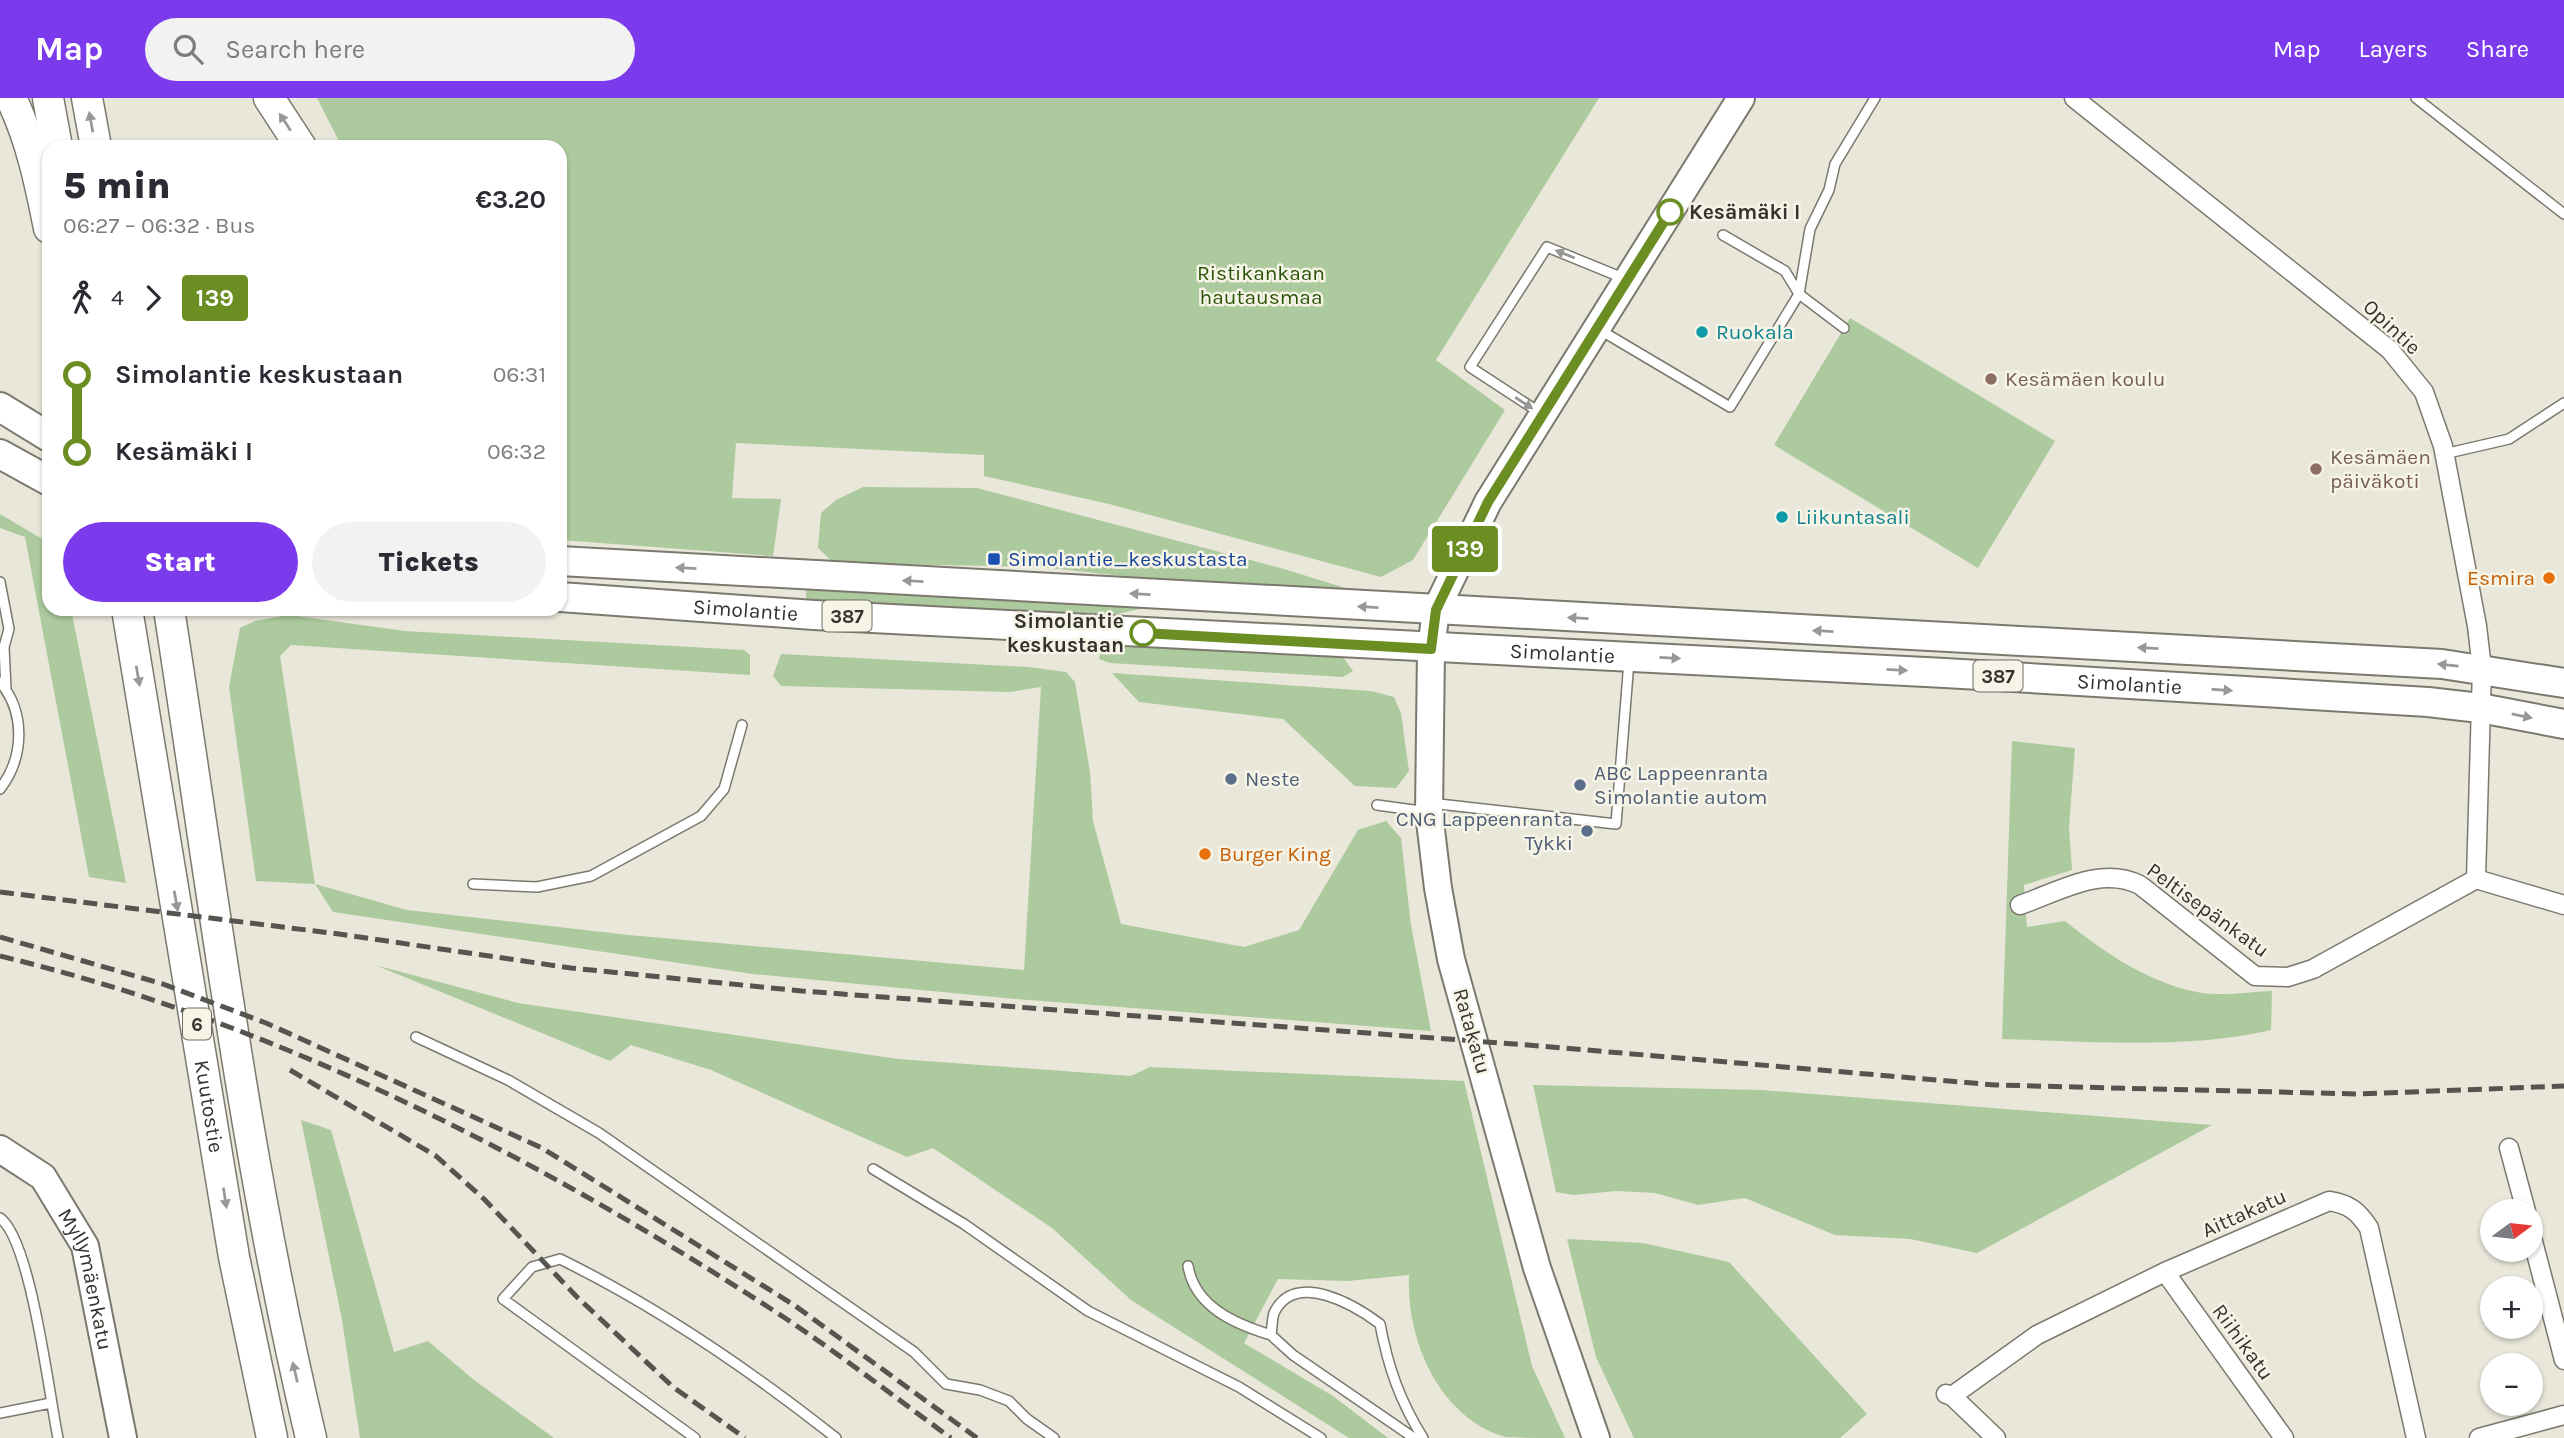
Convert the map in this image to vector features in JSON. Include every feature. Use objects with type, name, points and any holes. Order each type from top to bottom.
[{"type":"highway","points":[[11,98],[21,117],[42,192]]},
{"type":"highway","points":[[48,98],[56,140]]},
{"type":"highway","points":[[87,98],[95,140]]},
{"type":"highway","points":[[269,98],[296,140]]},
{"type":"highway","name":"Kuutostie","points":[[128,616],[234,1258],[272,1438]]},
{"type":"highway","name":"Kuutostie","points":[[171,616],[249,1131],[291,1354],[311,1438]]},
{"type":"highway","points":[[190,616],[249,1131]]},
{"type":"main road","name":"Ratakatu","points":[[1596,1438],[1537,1268],[1451,959],[1438,888],[1429,808],[1431,649],[1436,610],[1488,502],[1545,416],[1741,98]]},
{"type":"main road","points":[[9,413],[42,433]]},
{"type":"main road","points":[[0,454],[41,477]]},
{"type":"main road","name":"Simolantie","points":[[567,561],[2442,664],[2564,683]]},
{"type":"main road","name":"Simolantie","points":[[567,598],[739,611],[1431,649],[1630,656],[2014,677],[2480,708],[2564,724]]},
{"type":"main road","name":"Myllymäenkatu","points":[[0,1149],[43,1177],[85,1246],[123,1438]]},
{"type":"street","name":"Opintie","points":[[2074,98],[2390,350],[2424,392],[2444,454],[2477,626],[2482,669],[2480,708]]},
{"type":"street","points":[[2480,708],[2476,879],[2564,905]]},
{"type":"street","name":"Peltisepänkatu","points":[[2020,905],[2093,878],[2119,877],[2140,885],[2255,976],[2275,978],[2314,969],[2476,879]]},
{"type":"street","points":[[2509,1148],[2523,1199]]},
{"type":"street","name":"Aittakatu","points":[[1996,1438],[1949,1395],[2037,1335],[2165,1272],[2329,1201],[2345,1203],[2360,1214],[2370,1228],[2416,1438]]},
{"type":"street","points":[[2538,1262],[2564,1360]]},
{"type":"street","name":"Riihikatu","points":[[2165,1272],[2284,1438]]},
{"type":"street","points":[[2479,1438],[2564,1415]]},
{"type":"lane","points":[[1598,329],[1730,407],[1799,294],[1810,229],[1829,190],[1835,164],[1875,98]]},
{"type":"lane","points":[[2416,98],[2564,214]]},
{"type":"lane","points":[[1723,235],[1784,271],[1799,294],[1844,328]]},
{"type":"lane","points":[[1545,416],[1470,367],[1547,247],[1628,280]]},
{"type":"lane","points":[[2444,454],[2509,439],[2564,403]]},
{"type":"lane","points":[[0,582],[9,629],[2,648],[3,685],[16,713],[20,746],[12,773],[0,789]]},
{"type":"lane","points":[[1377,805],[1616,824],[1630,656]]},
{"type":"lane","points":[[473,884],[537,887],[592,876],[701,816],[724,789],[742,725]]},
{"type":"lane","points":[[416,1037],[508,1080],[599,1133],[914,1352],[946,1384],[980,1390],[1009,1401],[1027,1419],[1054,1438]]},
{"type":"lane","points":[[873,1168],[964,1224],[1088,1311],[1239,1387],[1321,1438]]},
{"type":"lane","points":[[0,1218],[9,1225],[22,1255],[58,1438]]},
{"type":"lane","points":[[695,1438],[503,1298],[532,1267],[560,1259],[602,1279],[669,1320],[773,1388],[836,1438]]},
{"type":"lane","points":[[1188,1266],[1191,1283],[1206,1303],[1241,1326],[1271,1335],[1293,1355],[1414,1438]]},
{"type":"lane","points":[[1271,1335],[1275,1312],[1292,1296],[1320,1292],[1354,1304],[1380,1324],[1389,1370],[1407,1413],[1423,1438]]},
{"type":"lane","points":[[0,1413],[51,1403]]},
{"type":"green space","name":"Ristikankaan hautausmaa","points":[[317,98],[1599,98],[1436,360],[1505,410],[1413,560],[1381,577],[1109,504],[984,476],[984,455],[736,443],[732,498],[781,499],[773,556],[567,541],[567,140],[338,140]]},
{"type":"green space","points":[[1850,318],[2055,441],[1978,568],[1774,445]]},
{"type":"green space","points":[[863,487],[977,488],[1284,569],[1355,591],[1131,577],[1041,567],[834,563],[818,548],[821,513],[836,500]]},
{"type":"green space","points":[[0,514],[42,539],[42,616],[72,616],[126,883],[89,877],[25,537],[0,528]]},
{"type":"green space","points":[[806,587],[1148,607],[1113,615],[806,600]]},
{"type":"green space","points":[[296,616],[405,631],[744,650],[750,655],[750,675],[291,645],[280,656],[315,884],[256,881],[229,687],[240,628],[255,621]]},
{"type":"green space","points":[[1102,643],[1342,656],[1353,671],[1343,677],[1110,663],[1099,659]]},
{"type":"green space","points":[[781,654],[1028,667],[1066,672],[1075,682],[1090,772],[1093,821],[1121,924],[1244,947],[1299,930],[1358,830],[1386,821],[1401,838],[1411,925],[1431,1031],[1015,999],[753,974],[333,912],[315,884],[407,910],[629,935],[1024,970],[1041,687],[1010,692],[781,686],[773,676]]},
{"type":"green space","points":[[1112,673],[1371,691],[1394,697],[1401,713],[1409,771],[1396,788],[1355,786],[1283,719],[1139,702]]},
{"type":"green space","points":[[2012,741],[2075,748],[2069,827],[2072,870],[2024,885],[2027,927],[2065,921],[2129,966],[2183,989],[2219,994],[2272,991],[2271,1030],[2171,1042],[2002,1039]]},
{"type":"green space","points":[[375,965],[518,1003],[898,1059],[1131,1076],[1150,1067],[1464,1081],[1532,1366],[1565,1438],[1505,1437],[1482,1427],[1461,1412],[1444,1394],[1420,1349],[1413,1324],[1409,1275],[1348,1281],[1278,1279],[1244,1343],[1333,1396],[1388,1438],[1349,1438],[1131,1300],[1052,1228],[933,1148],[907,1157],[711,1070],[631,1045],[610,1061]]},
{"type":"green space","points":[[1533,1085],[1762,1090],[2212,1125],[1977,1253],[1910,1239],[1835,1235],[1745,1198],[1698,1205],[1655,1193],[1617,1191],[1573,1195],[1556,1192]]},
{"type":"green space","points":[[301,1120],[331,1130],[394,1352],[428,1341],[474,1380],[554,1438],[360,1438],[342,1320]]},
{"type":"green space","points":[[1567,1239],[1643,1243],[1729,1262],[1867,1414],[1840,1438],[1634,1438],[1596,1357]]},
{"type":"railway","points":[[0,892],[339,934],[571,968],[802,991],[1528,1045],[1995,1085],[2358,1094],[2564,1086]]},
{"type":"railway","points":[[0,937],[163,984],[266,1023],[542,1148],[794,1305],[977,1438]]},
{"type":"railway","points":[[0,956],[105,985],[208,1019],[407,1103],[505,1152],[600,1204],[785,1318],[951,1438]]},
{"type":"railway","points":[[290,1070],[436,1156],[484,1199],[576,1296],[673,1387],[745,1438]]},
{"type":"bus line","name":"139","points":[[1143,633],[1431,649],[1436,610],[1488,502],[1545,416],[1670,212]]},
{"type":"place","name":"Kesämäki I","points":[[1670,212]]},
{"type":"place","name":"Ruokala","points":[[1702,332]]},
{"type":"place","name":"Kesämäen koulu","points":[[1991,379]]},
{"type":"place","name":"Kesämäen päiväkoti","points":[[2316,469]]},
{"type":"place","name":"Liikuntasali","points":[[1782,517]]},
{"type":"place","name":"Simolantie_keskustasta","points":[[994,559]]},
{"type":"place","name":"Esmira","points":[[2549,578]]},
{"type":"place","name":"Simolantie keskustaan","points":[[1143,633]]},
{"type":"place","name":"Neste","points":[[1231,779]]},
{"type":"place","name":"ABC Lappeenranta Simolantie autom","points":[[1580,785]]},
{"type":"place","name":"CNG Lappeenranta Tykki","points":[[1587,831]]},
{"type":"place","name":"Burger King","points":[[1205,854]]}]
